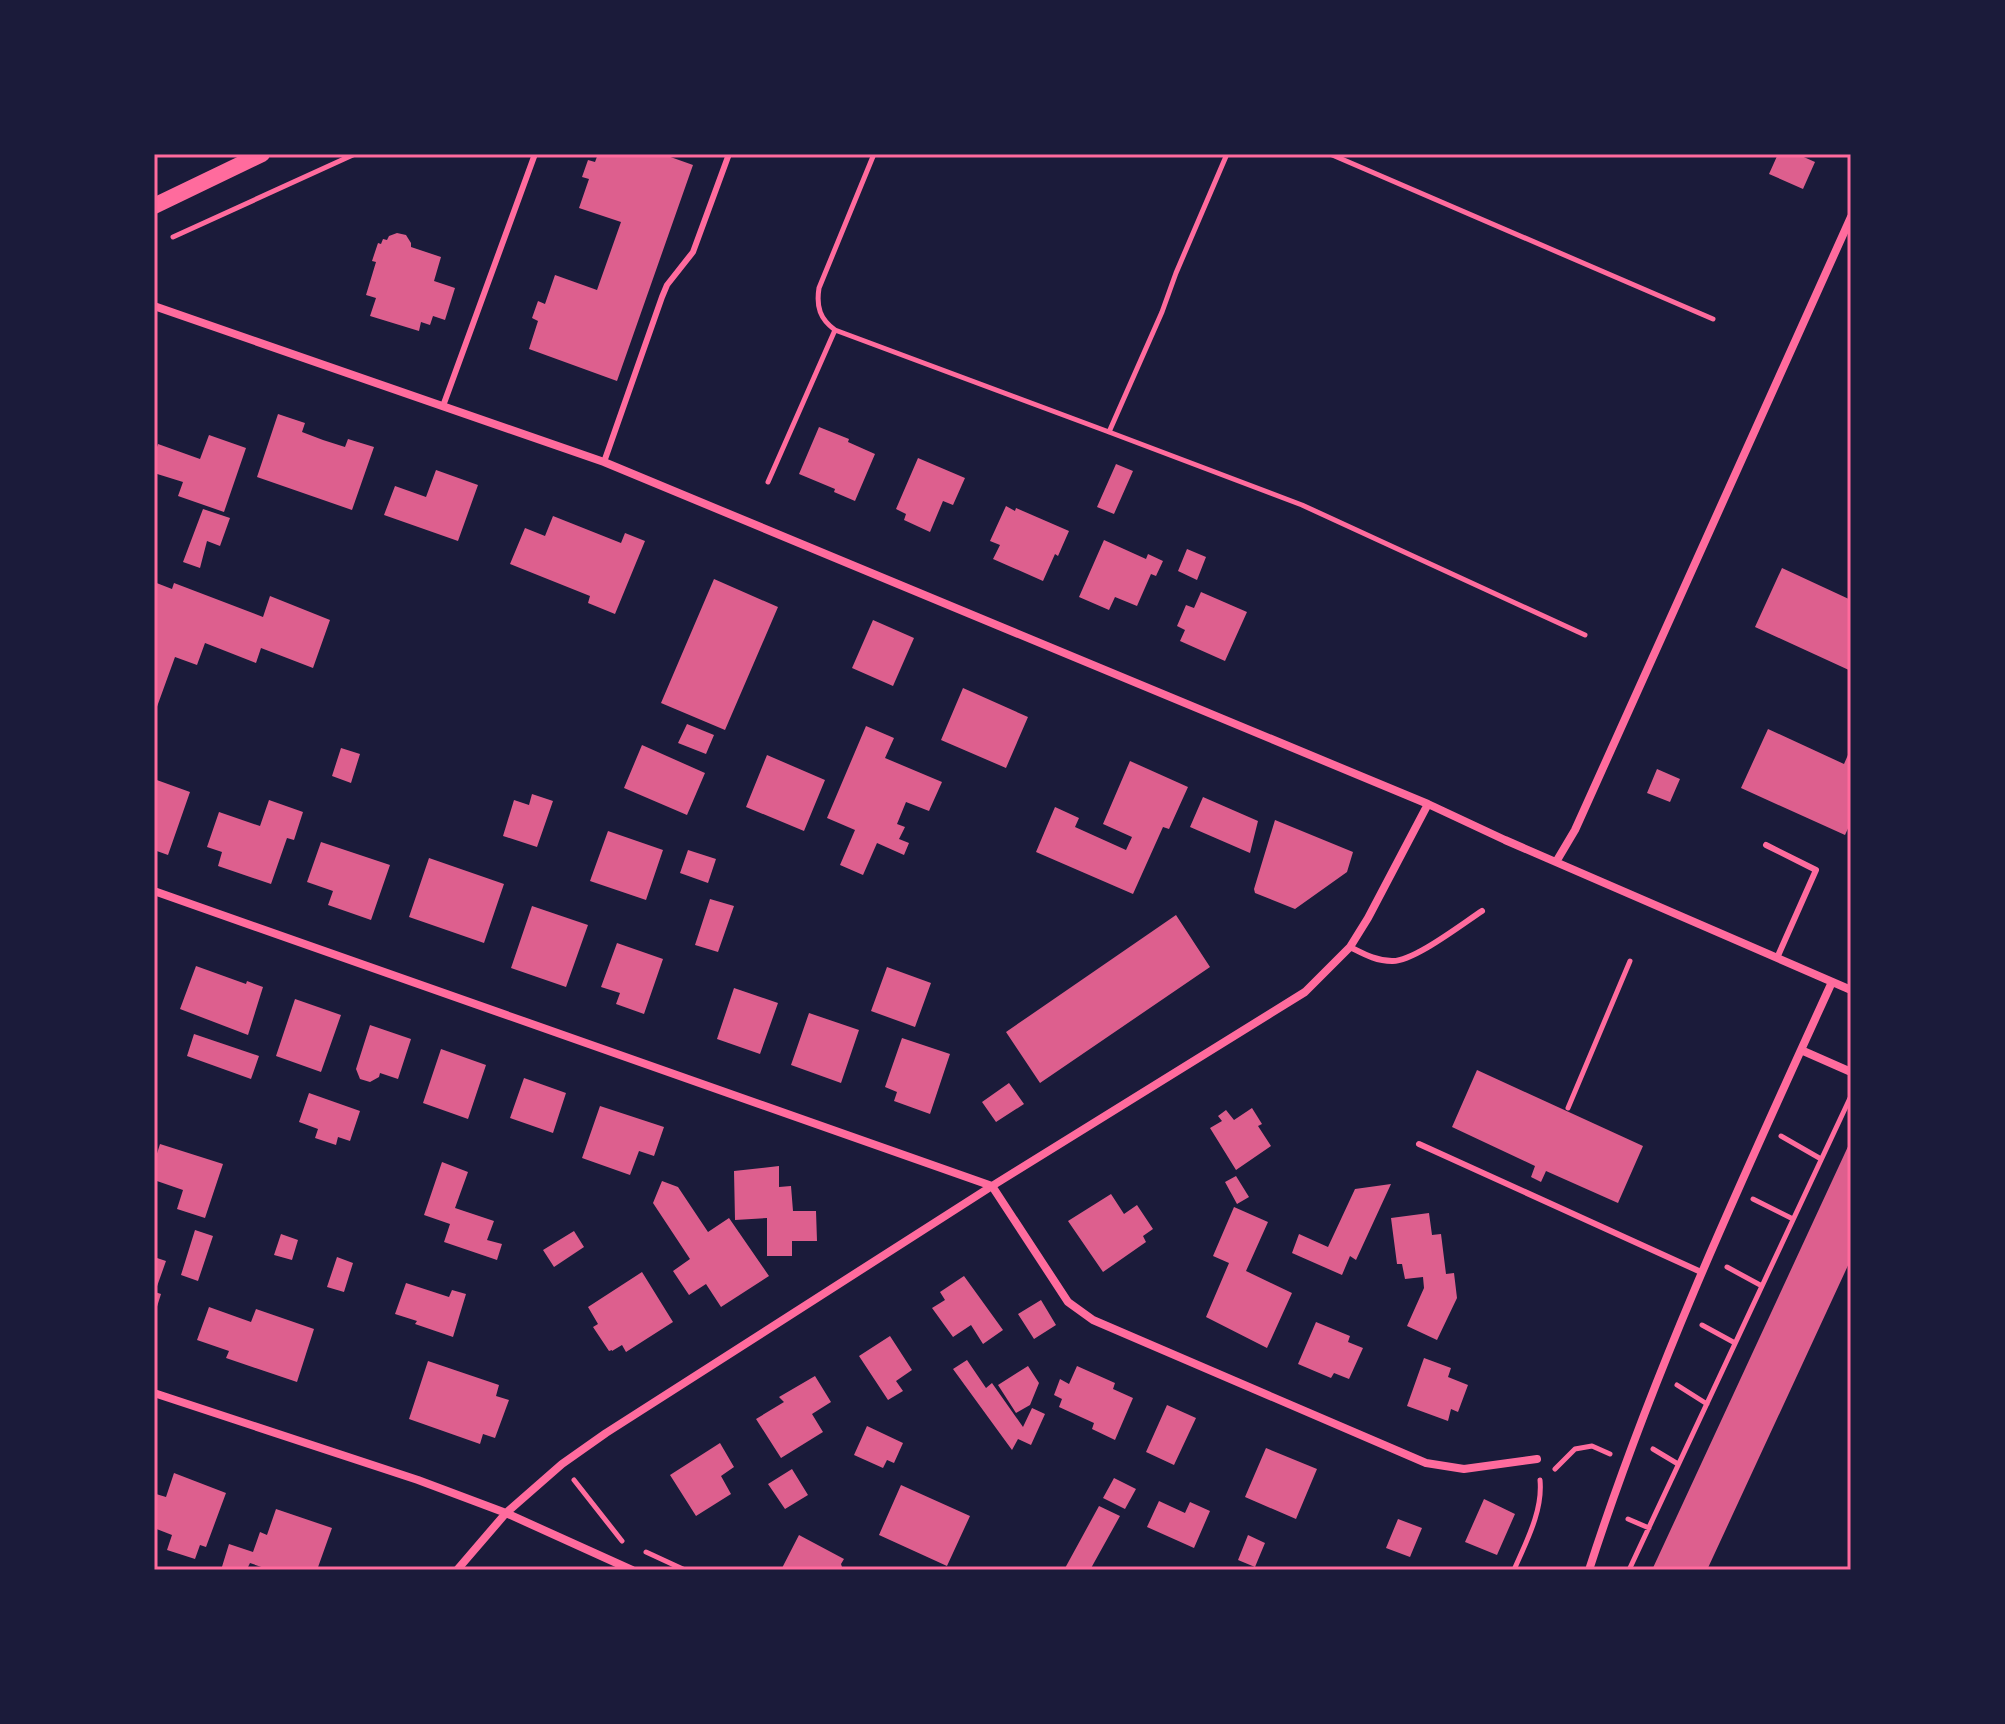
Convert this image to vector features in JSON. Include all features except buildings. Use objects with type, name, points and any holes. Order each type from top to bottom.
[{"type":"main road","points":[[154,206],[262,154]]},
{"type":"street","points":[[1556,862],[1575,830],[1851,217]]},
{"type":"street","points":[[154,306],[604,462],[1428,804],[1851,990]]},
{"type":"street","points":[[457,1570],[506,1513],[562,1464],[606,1433],[992,1186],[1305,992],[1350,947],[1428,804]]},
{"type":"street","points":[[154,891],[992,1186],[1068,1302],[1093,1320],[1426,1463],[1464,1469],[1537,1459]]},
{"type":"street","points":[[1589,1570],[1659,1373],[1701,1272],[1832,982]]},
{"type":"street","points":[[1801,1050],[1851,1072]]},
{"type":"street","points":[[154,1393],[418,1480],[506,1513],[632,1570]]},
{"type":"lane","points":[[443,406],[535,154]]},
{"type":"lane","points":[[604,462],[662,297],[667,285],[693,252],[729,154]]},
{"type":"lane","points":[[1766,845],[1816,870],[1777,958]]},
{"type":"lane","points":[[1350,947],[1370,958],[1395,962],[1412,956],[1482,911]]},
{"type":"lane","points":[[1419,1144],[1701,1272]]},
{"type":"path","points":[[173,237],[355,154]]},
{"type":"path","points":[[874,154],[819,288],[819,312],[825,323],[835,330],[1302,505],[1585,635]]},
{"type":"path","points":[[1109,432],[1227,154]]},
{"type":"path","points":[[1330,154],[1713,319]]},
{"type":"path","points":[[768,482],[835,330]]},
{"type":"path","points":[[1568,1108],[1630,961]]},
{"type":"path","points":[[1629,1570],[1851,1096]]},
{"type":"path","points":[[1766,1127],[1821,1159]]},
{"type":"path","points":[[1738,1191],[1793,1219]]},
{"type":"path","points":[[1708,1257],[1762,1286]]},
{"type":"path","points":[[1684,1315],[1735,1343]]},
{"type":"path","points":[[1659,1373],[1707,1404]]},
{"type":"path","points":[[1635,1438],[1679,1464]]},
{"type":"path","points":[[1540,1485],[1575,1449],[1592,1446],[1626,1461]]},
{"type":"path","points":[[1514,1570],[1533,1524],[1541,1491],[1537,1459]]},
{"type":"path","points":[[562,1464],[620,1540],[633,1546]]},
{"type":"path","points":[[646,1552],[685,1570]]}]
